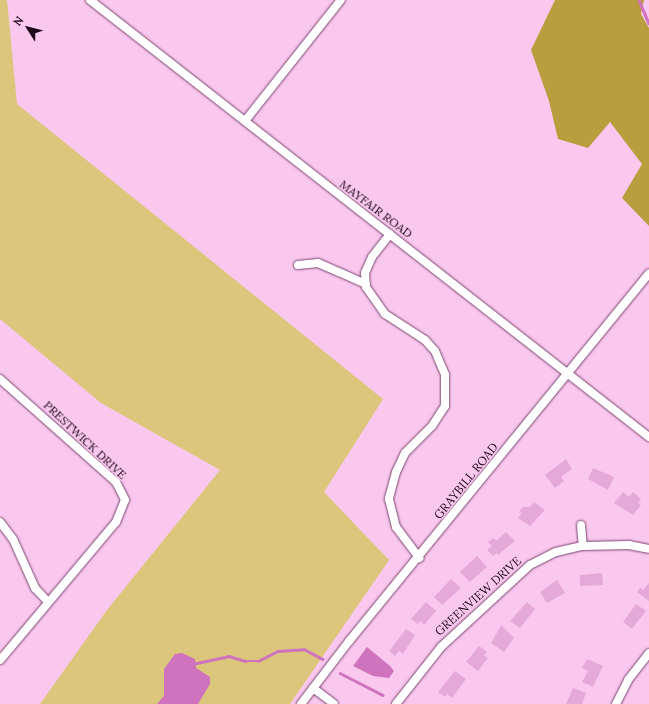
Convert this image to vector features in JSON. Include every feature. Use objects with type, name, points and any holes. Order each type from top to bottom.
[{"type":"street","name":"MAYFAIR ROAD","points":[[90,0],[649,437]]},
{"type":"street","points":[[245,121],[341,0]]},
{"type":"street","points":[[390,234],[372,257],[365,273],[366,284],[385,314],[425,340],[435,351],[446,375],[445,406],[432,426],[405,453],[396,472],[389,499],[396,527],[419,558]]},
{"type":"street","points":[[298,265],[318,263],[366,284]]},
{"type":"street","name":"GRAYBILL ROAD","points":[[301,704],[649,273]]},
{"type":"street","name":"PRESTWICK DRIVE","points":[[0,379],[116,482],[125,500],[116,522],[0,660]]},
{"type":"street","points":[[0,522],[13,539],[35,588],[48,602]]},
{"type":"street","points":[[581,525],[583,546]]},
{"type":"street","name":"GREENVIEW DRIVE","points":[[396,704],[441,647],[517,575],[542,558],[563,549],[583,546],[629,545],[649,549]]},
{"type":"street","points":[[616,704],[628,680],[649,653]]},
{"type":"street","points":[[313,688],[334,704]]},
{"type":"shaded area","points":[[0,0],[7,0],[17,104],[383,399],[324,492],[389,560],[290,704],[40,704],[107,610],[220,470],[101,403],[0,319]]},
{"type":"shaded area","points":[[555,0],[644,0],[641,14],[649,28],[649,226],[622,198],[642,164],[610,122],[588,148],[558,139],[549,101],[531,50]]},
{"type":"shaded area","points":[[367,647],[394,671],[389,678],[373,676],[353,666]]},
{"type":"shaded area","points":[[182,653],[195,659],[196,668],[210,677],[210,684],[198,704],[157,704],[164,696],[164,669],[175,654]]},
{"type":"building","points":[[566,459],[572,469],[561,477],[564,481],[555,488],[545,475]]},
{"type":"building","points":[[593,468],[614,477],[608,490],[588,479]]},
{"type":"building","points":[[623,492],[629,497],[633,492],[641,499],[638,503],[641,505],[633,515],[614,503]]},
{"type":"building","points":[[534,502],[545,510],[530,526],[518,518],[522,513],[519,512],[523,507],[530,507]]},
{"type":"building","points":[[506,532],[515,541],[498,555],[497,553],[493,556],[487,550],[492,546],[488,542],[493,538],[496,541]]},
{"type":"building","points":[[477,556],[487,567],[470,582],[460,572]]},
{"type":"building","points":[[602,573],[603,585],[580,586],[580,575]]},
{"type":"building","points":[[451,579],[461,588],[442,605],[434,597]]},
{"type":"building","points":[[557,580],[565,593],[547,603],[540,592]]},
{"type":"building","points":[[649,583],[649,601],[637,592],[640,588],[643,590]]},
{"type":"building","points":[[426,602],[436,611],[424,625],[420,621],[418,624],[411,619]]},
{"type":"building","points":[[527,602],[535,609],[520,628],[510,621]]},
{"type":"building","points":[[636,604],[646,611],[632,629],[623,622]]},
{"type":"building","points":[[501,625],[514,638],[504,652],[491,643]]},
{"type":"building","points":[[406,629],[415,635],[403,654],[399,651],[395,656],[389,651]]},
{"type":"building","points":[[479,646],[487,652],[484,655],[488,658],[478,671],[466,662]]},
{"type":"building","points":[[587,659],[603,666],[593,687],[582,682],[588,671],[582,668]]},
{"type":"building","points":[[455,671],[466,679],[452,698],[447,694],[445,697],[438,692]]},
{"type":"building","points":[[573,688],[586,693],[582,704],[566,704]]},
{"type":"waterway","points":[[639,0],[649,23]]},
{"type":"waterway","points":[[192,664],[229,656],[245,661],[258,661],[278,651],[304,649],[323,659]]},
{"type":"waterway","points":[[340,673],[383,695]]}]
